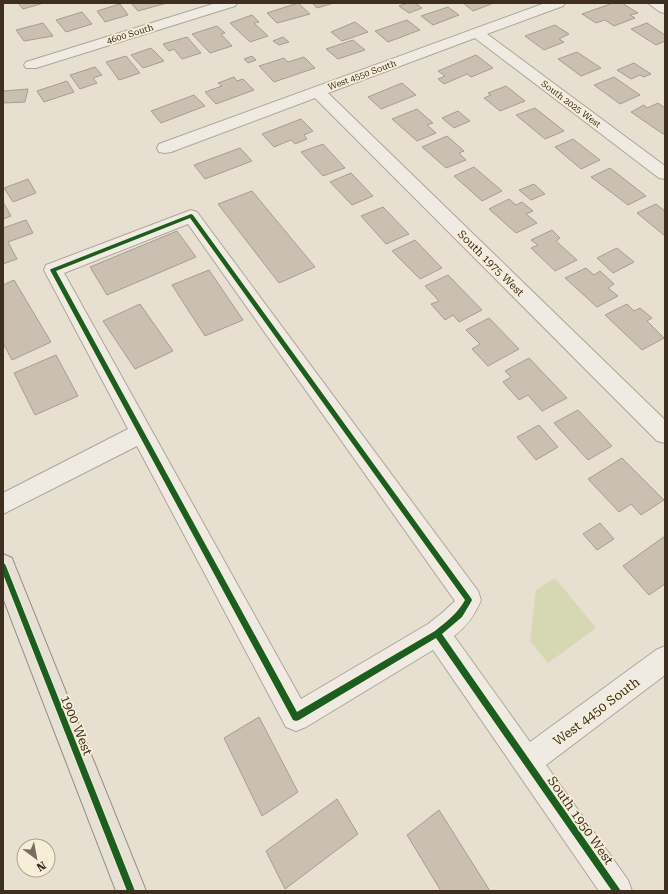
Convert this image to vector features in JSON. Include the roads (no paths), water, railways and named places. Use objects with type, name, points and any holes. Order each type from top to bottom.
[{"type":"main road","name":"1900 West","points":[[3,566],[131,891]]},
{"type":"street","name":"4600 South","points":[[31,65],[230,3]]},
{"type":"street","name":"West 4550 South","points":[[165,148],[558,3]]},
{"type":"street","points":[[655,3],[665,9]]},
{"type":"street","name":"South 2025 West","points":[[477,33],[665,174]]},
{"type":"street","name":"South 1975 West","points":[[318,92],[665,434]]},
{"type":"street","points":[[191,216],[468,600],[464,610],[458,618],[438,633],[296,717],[53,270],[191,216]]},
{"type":"street","points":[[3,504],[141,433]]},
{"type":"street","name":"South 1950 West","points":[[438,633],[618,891]]},
{"type":"street","name":"West 4450 South","points":[[527,762],[665,659]]}]
